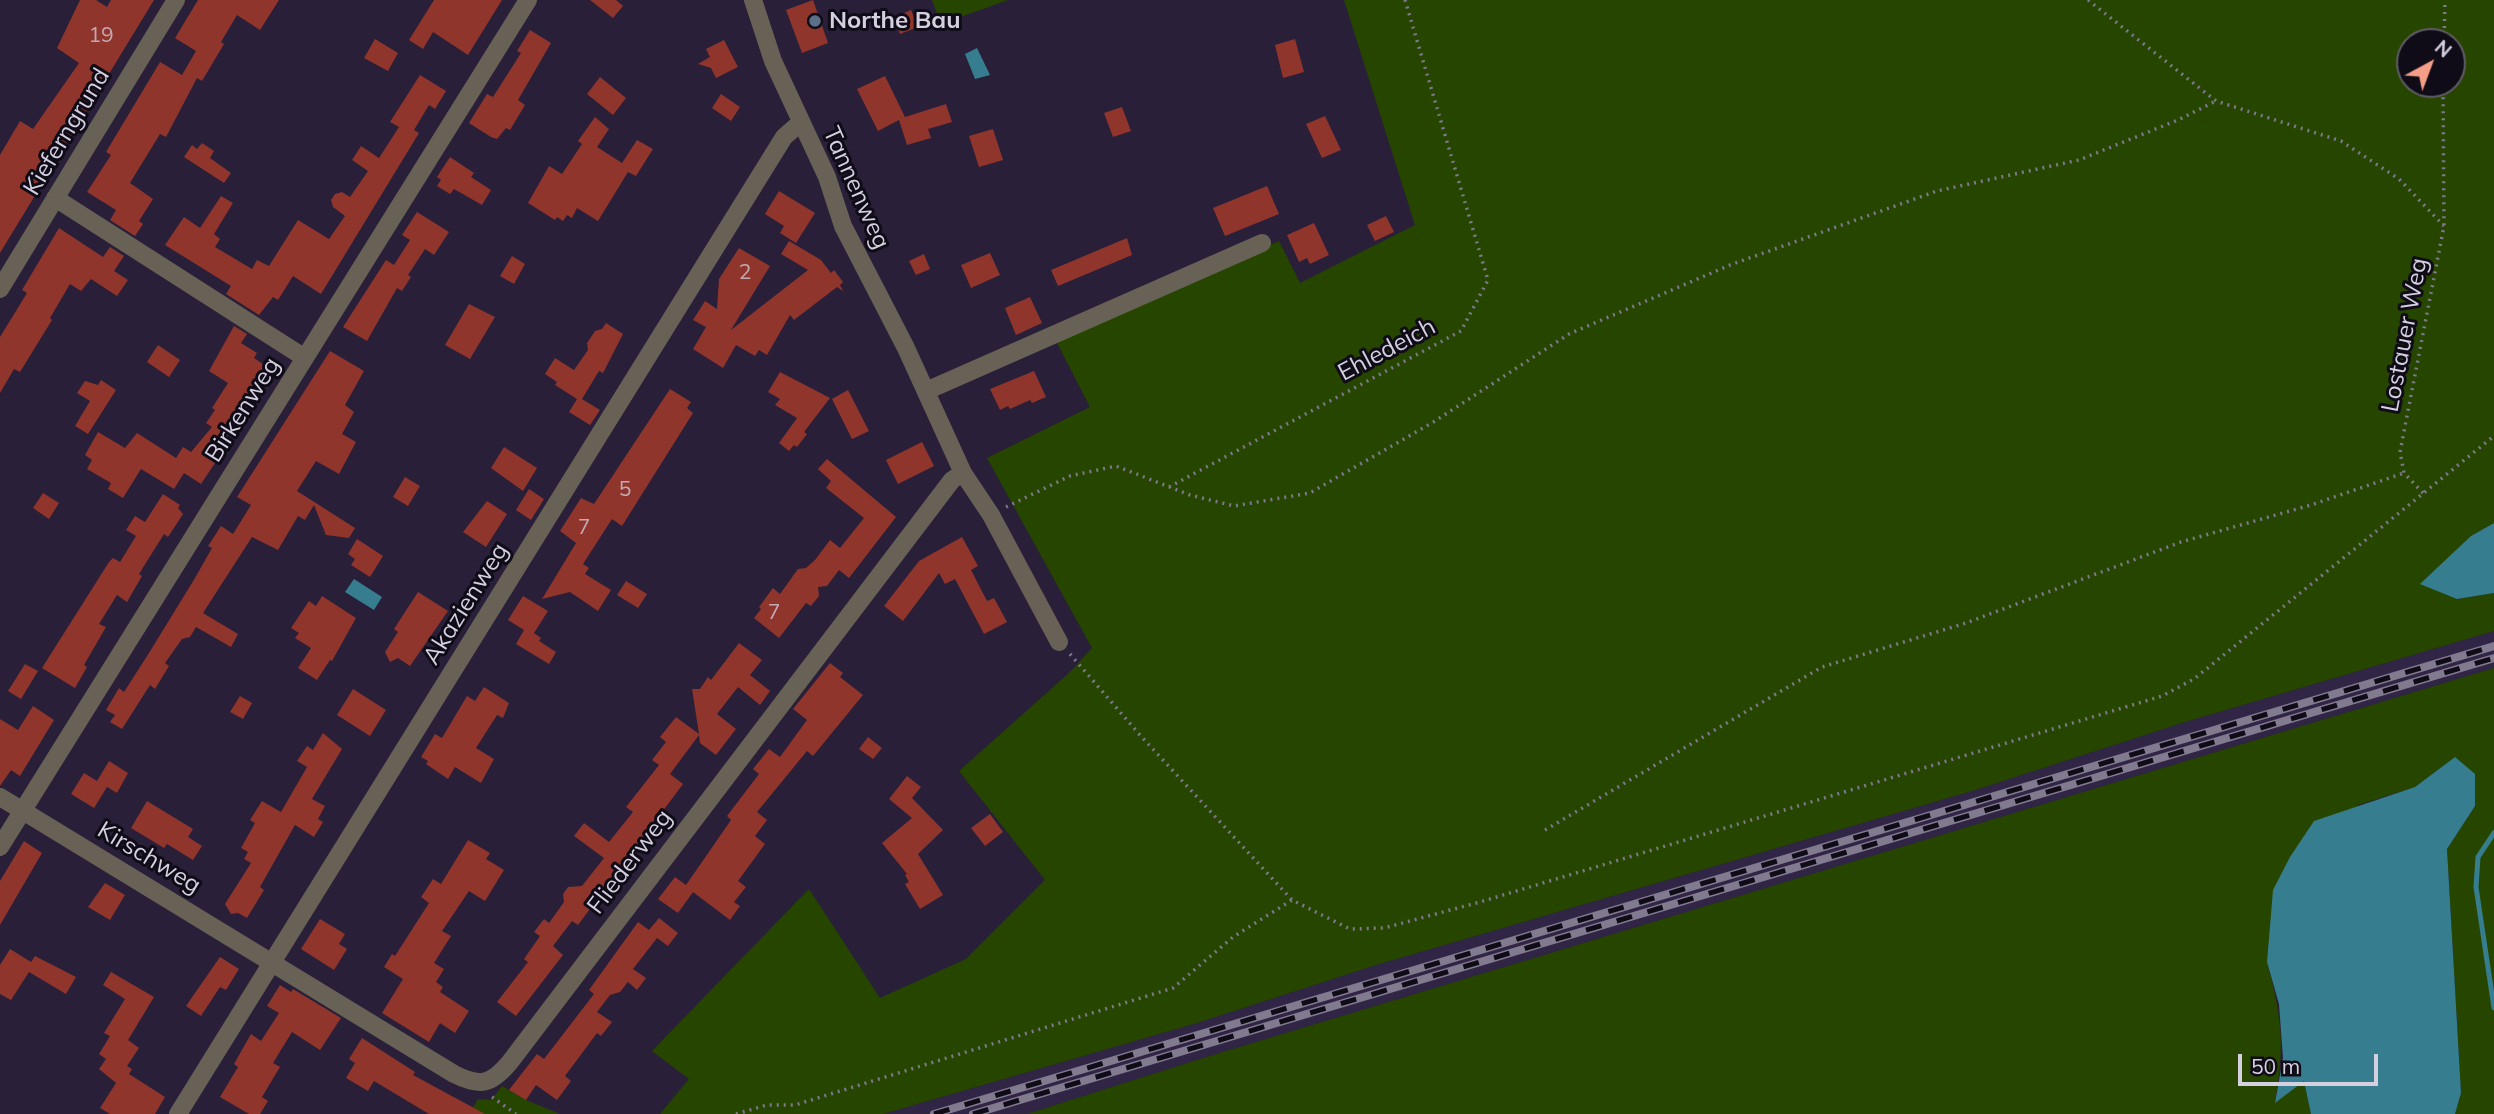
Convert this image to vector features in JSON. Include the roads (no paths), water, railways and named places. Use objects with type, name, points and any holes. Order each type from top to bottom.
[{"type":"street","name":"Kieferngrund","points":[[0,289],[176,0]]},
{"type":"street","name":"Birkenweg","points":[[0,847],[528,0]]},
{"type":"street","name":"Tannenweg","points":[[753,0],[773,61],[827,177],[843,226],[926,391],[963,472],[991,514],[1059,642]]},
{"type":"street","name":"Akazienweg","points":[[178,1114],[784,137],[800,123]]},
{"type":"street","points":[[55,198],[305,358]]},
{"type":"street","points":[[926,391],[1262,243]]},
{"type":"street","name":"Fliederweg","points":[[274,961],[463,1079],[486,1084],[498,1077],[872,583],[952,481],[963,472]]},
{"type":"street","name":"Kirschweg","points":[[0,797],[274,961]]},
{"type":"waterway","points":[[2494,833],[2478,857],[2476,887],[2494,1008]]},
{"type":"railway","points":[[934,1114],[2494,646]]},
{"type":"railway","points":[[973,1114],[2494,658]]},
{"type":"place","name":"Northe Bau","points":[[815,21]]}]
